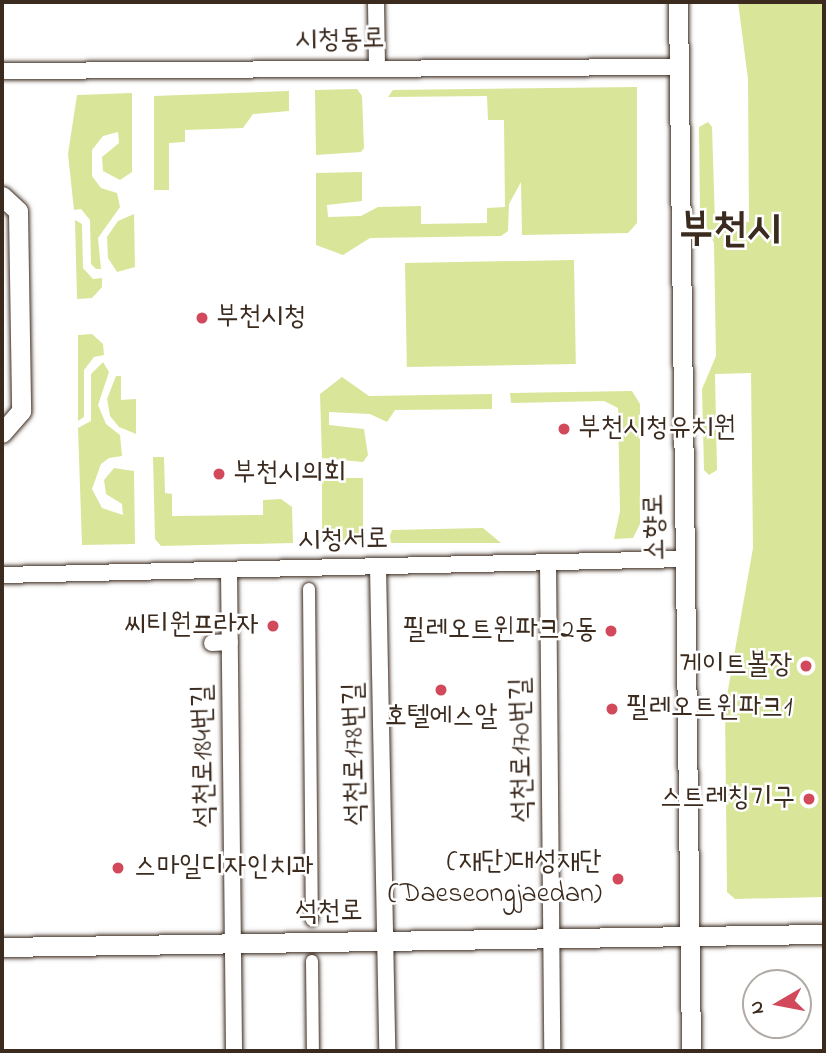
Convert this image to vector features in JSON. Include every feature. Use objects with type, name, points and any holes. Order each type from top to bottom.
[{"type":"street","points":[[376,2],[377,67]]},
{"type":"street","name":"소향로","points":[[678,2],[691,1051]]},
{"type":"street","name":"시청동로","points":[[2,71],[679,67]]},
{"type":"street","points":[[2,196],[18,211],[21,411],[2,433]]},
{"type":"street","name":"시청서로","points":[[2,575],[685,559]]},
{"type":"street","name":"석천로170번길","points":[[548,562],[552,1051]]},
{"type":"street","name":"석천로178번길","points":[[378,567],[387,1051]]},
{"type":"street","name":"석천로184번길","points":[[229,570],[234,1051]]},
{"type":"street","points":[[309,589],[312,920]]},
{"type":"street","points":[[212,643],[230,642]]},
{"type":"street","name":"석천로","points":[[2,947],[824,934]]},
{"type":"street","points":[[312,961],[313,1051]]},
{"type":"green space","points":[[738,2],[824,2],[824,897],[735,899],[727,892],[725,707],[753,548],[751,373],[715,374],[717,470],[709,475],[704,470],[702,389],[716,356],[714,243],[700,214],[699,127],[708,122],[712,127],[715,223],[749,222],[748,79]]},
{"type":"green space","points":[[637,87],[637,223],[628,233],[522,235],[521,182],[509,204],[508,231],[501,236],[370,238],[343,255],[316,245],[316,173],[362,172],[362,201],[327,205],[328,217],[361,216],[378,207],[421,206],[421,224],[487,223],[487,208],[505,207],[504,120],[488,120],[487,96],[388,97],[393,90]]},
{"type":"green space","points":[[357,89],[362,96],[364,148],[361,152],[316,155],[315,90]]},
{"type":"green space","points":[[289,91],[289,111],[253,114],[243,128],[185,130],[185,142],[169,143],[169,190],[154,190],[154,96]]},
{"type":"green space","points":[[132,93],[132,172],[120,180],[103,171],[102,157],[119,143],[118,132],[103,136],[92,150],[92,176],[101,188],[117,193],[120,207],[98,238],[101,269],[96,269],[91,264],[90,220],[81,209],[74,210],[68,154],[77,95]]},
{"type":"green space","points":[[134,214],[135,267],[117,272],[108,258],[107,237],[118,221]]},
{"type":"green space","points":[[75,220],[82,224],[83,268],[93,279],[102,278],[102,287],[92,298],[77,299]]},
{"type":"green space","points":[[574,260],[576,364],[407,367],[405,263]]},
{"type":"green space","points":[[92,334],[103,344],[104,355],[94,357],[84,370],[84,417],[78,421],[78,335]]},
{"type":"green space","points":[[103,362],[109,372],[98,405],[106,424],[120,435],[122,456],[109,458],[101,464],[92,489],[102,508],[123,515],[122,504],[106,494],[104,480],[114,468],[134,471],[135,544],[82,545],[78,428],[91,421],[91,374]]},
{"type":"green space","points":[[116,376],[121,376],[121,400],[136,399],[136,434],[119,427],[110,416],[107,399]]},
{"type":"green space","points":[[342,377],[369,396],[492,394],[492,409],[395,410],[387,422],[370,414],[329,412],[329,425],[364,429],[368,455],[363,462],[322,458],[320,394]]},
{"type":"green space","points":[[632,391],[640,404],[640,524],[633,538],[614,539],[620,511],[618,408],[604,401],[511,403],[510,393]]},
{"type":"green space","points":[[153,457],[164,457],[165,493],[172,494],[172,516],[263,515],[263,500],[281,499],[292,507],[293,543],[161,546],[155,539]]},
{"type":"green space","points":[[322,478],[363,478],[363,542],[322,542]]},
{"type":"green space","points":[[483,528],[501,543],[391,543],[390,536],[392,530]]},
{"type":"place","name":"부천시청","points":[[202,318]]},
{"type":"place","name":"부천시청유치원","points":[[564,429]]},
{"type":"place","name":"부천시의회","points":[[219,474]]},
{"type":"place","name":"씨티원프라자","points":[[273,626]]},
{"type":"place","name":"필레오트윈파크2동","points":[[611,631]]},
{"type":"place","name":"게이트볼장","points":[[806,666]]},
{"type":"place","name":"호텔에스알","points":[[441,690]]},
{"type":"place","name":"필레오트윈파크1","points":[[612,709]]},
{"type":"place","name":"스트레칭기구","points":[[809,799]]},
{"type":"place","name":"스마일디자인치과","points":[[118,868]]},
{"type":"place","name":"(재단)대성재단 (Daeseongjaedan)","points":[[618,879]]},
{"type":"district","name":"부천시","points":[[730,231]]}]
